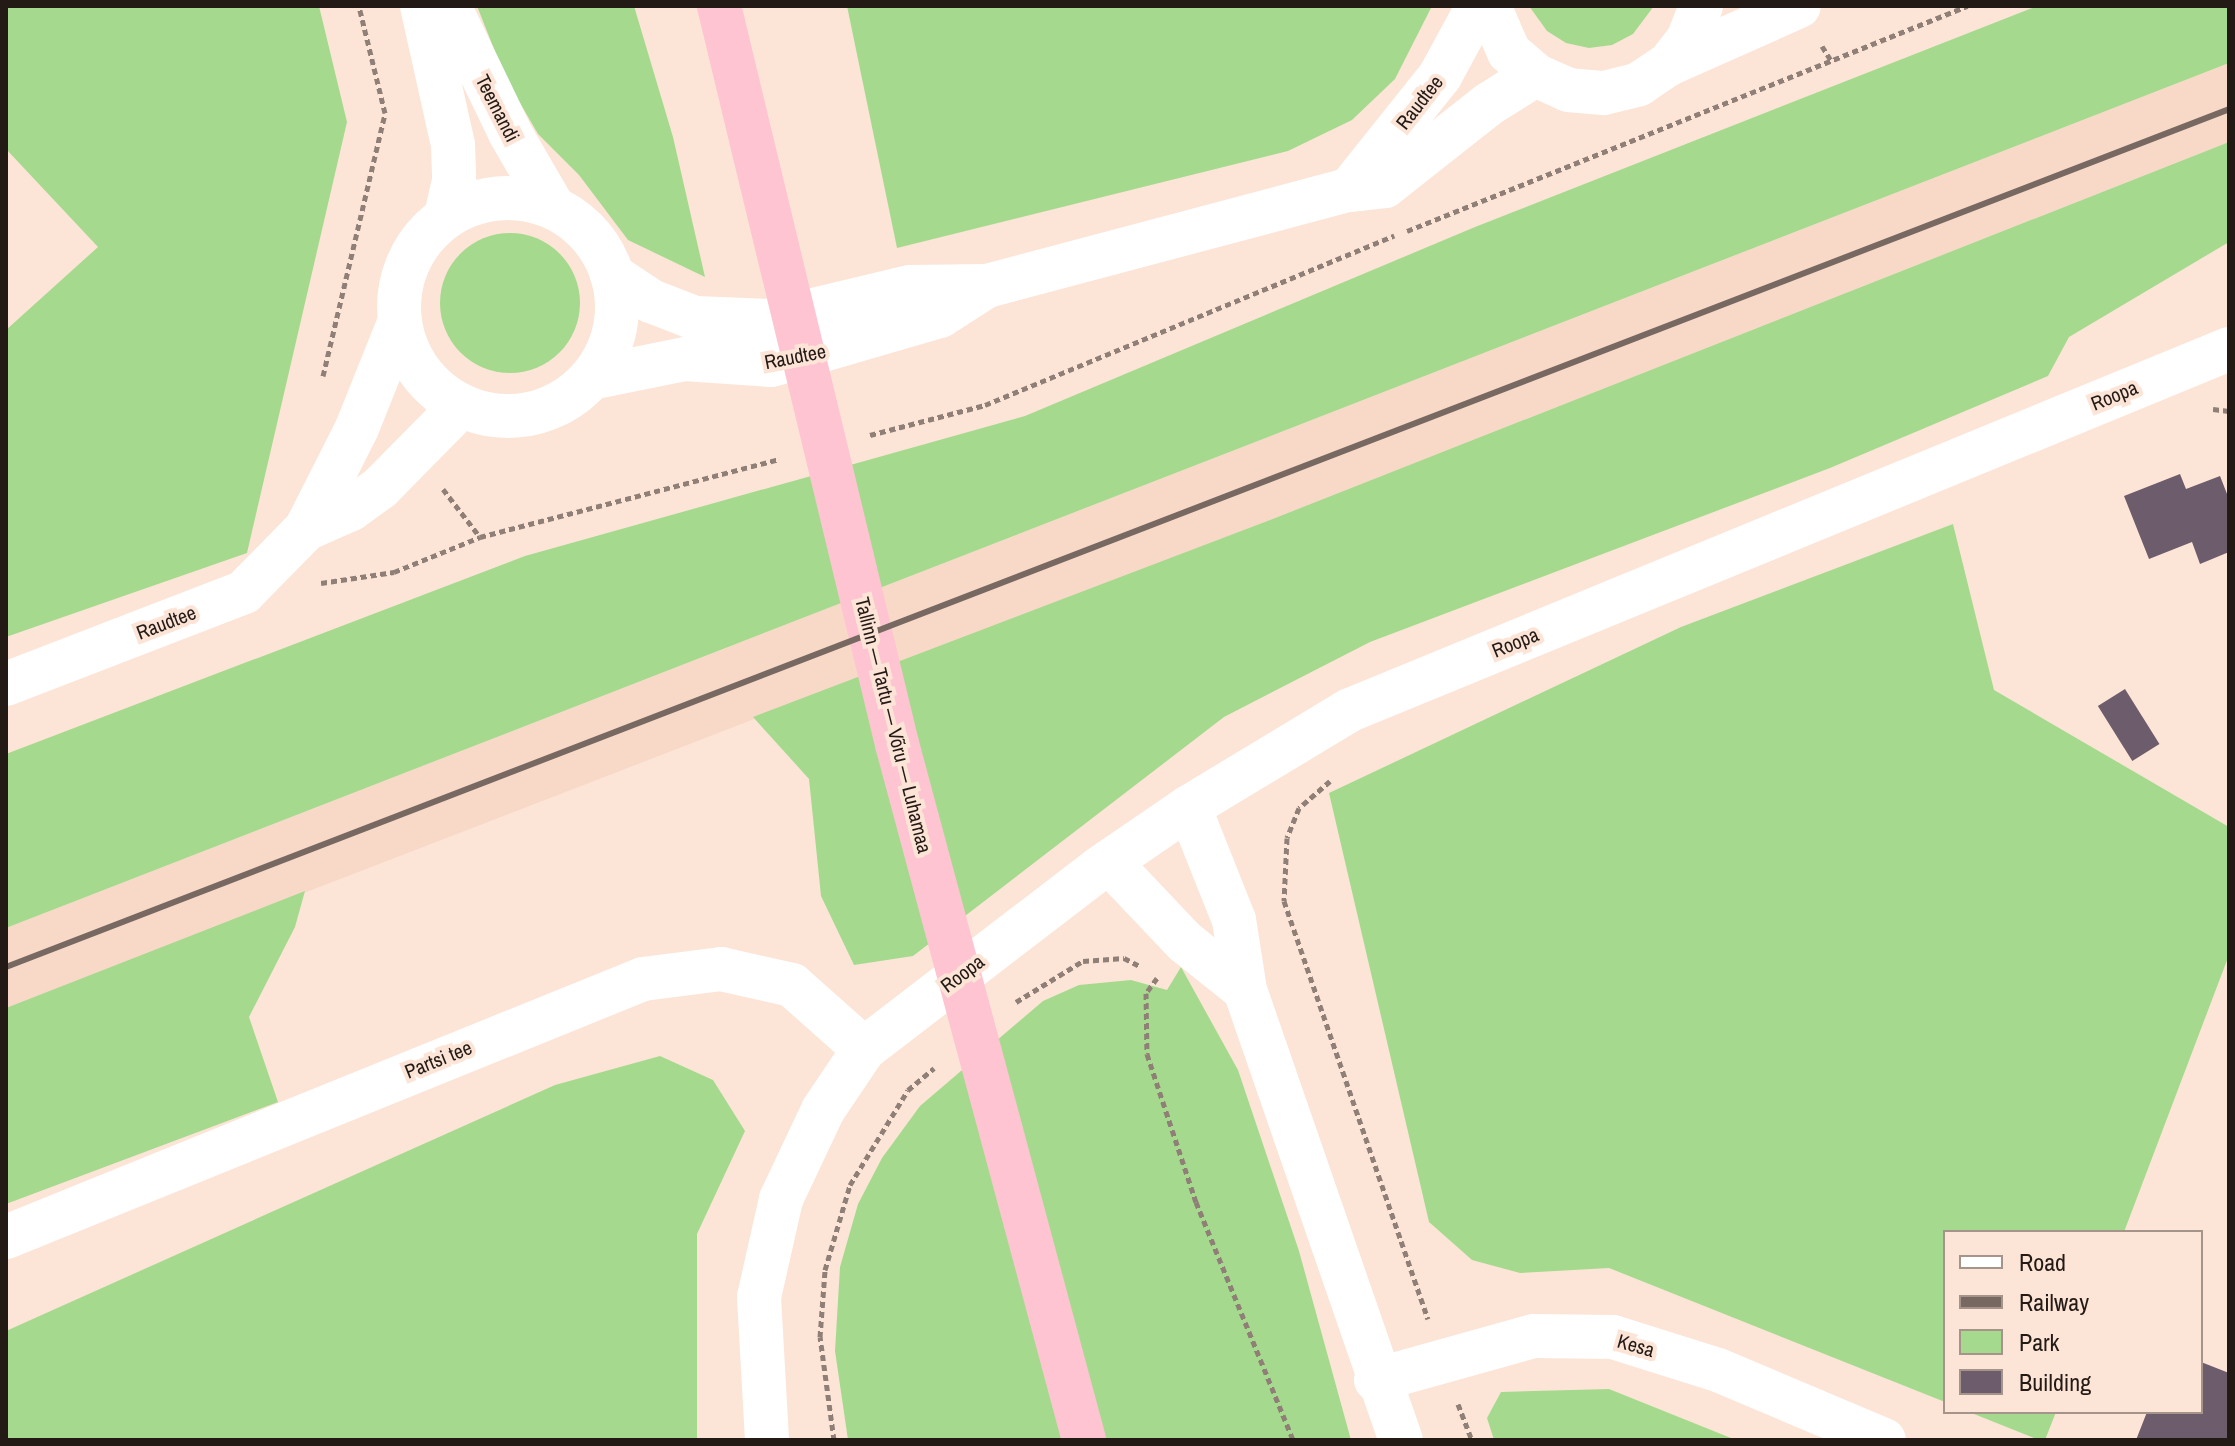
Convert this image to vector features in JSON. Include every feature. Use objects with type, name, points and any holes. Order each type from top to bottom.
[{"type":"highway","name":"Tallinn — Tartu — Võru — Luhamaa","points":[[719,6],[897,744],[1084,1440]]},
{"type":"street","points":[[422,6],[453,145],[454,181],[446,216]]},
{"type":"street","name":"Teemandi","points":[[449,6],[510,133],[553,207]]},
{"type":"street","name":"Raudtee","points":[[1349,190],[1440,76],[1478,6]]},
{"type":"street","points":[[1489,6],[1509,52],[1535,75],[1568,90],[1604,93],[1639,84],[1669,64],[1799,6]]},
{"type":"street","points":[[1669,64],[1688,40],[1701,6]]},
{"type":"street","name":"Raudtee","points":[[612,275],[651,301],[695,318],[768,321],[910,287],[987,286],[1349,190],[1385,186],[1489,104],[1535,75]]},
{"type":"street","name":"Raudtee","points":[[499,198],[553,207],[579,224],[600,247],[612,275],[618,311],[610,346],[591,378],[565,400],[531,414],[496,415],[461,406],[432,385],[411,356],[399,323],[399,292],[407,263],[424,236],[446,216],[499,198]]},
{"type":"street","name":"Raudtee","points":[[591,378],[685,359],[771,365],[940,316],[987,286]]},
{"type":"street","name":"Raudtee","points":[[6,684],[244,592],[306,529],[357,428],[399,323]]},
{"type":"street","name":"Roopa","points":[[767,1440],[759,1297],[781,1199],[823,1110],[864,1049],[1109,862],[1189,807],[1350,710],[2226,354]]},
{"type":"street","name":"Raudtee","points":[[306,529],[351,509],[410,462],[461,406]]},
{"type":"street","points":[[1189,807],[1234,920],[1245,990],[1376,1380],[1401,1440]]},
{"type":"street","points":[[1109,862],[1185,942],[1245,990]]},
{"type":"street","name":"Partsi tee","points":[[6,1237],[643,979],[721,969],[792,985],[864,1049]]},
{"type":"street","name":"Kesa","points":[[1376,1380],[1534,1336],[1613,1337],[1718,1370],[1884,1440]]},
{"type":"path","points":[[322,379],[385,113],[359,6]]},
{"type":"path","points":[[862,437],[985,405],[1217,305],[1967,6]]},
{"type":"path","points":[[394,572],[480,537],[786,457]]},
{"type":"path","points":[[410,462],[462,508],[480,537]]},
{"type":"path","points":[[1234,920],[1284,901],[1472,1440]]},
{"type":"path","points":[[1185,942],[1146,993],[1147,1054],[1196,1202],[1293,1440]]},
{"type":"path","points":[[1012,1005],[1083,961],[1124,958],[1158,977]]},
{"type":"path","points":[[834,1440],[820,1337],[825,1270],[850,1185],[908,1090],[943,1061]]},
{"type":"shaded area","points":[[2229,63],[2229,142],[1270,520],[6,1008],[6,928]]},
{"type":"green space","points":[[6,6],[319,6],[347,122],[247,553],[6,637],[6,330],[98,247],[6,149]]},
{"type":"green space","points":[[477,6],[634,6],[673,137],[705,277],[628,240],[579,175],[538,134],[505,77]]},
{"type":"green space","points":[[847,6],[1432,6],[1395,79],[1352,120],[1288,151],[897,248]]},
{"type":"green space","points":[[1529,6],[1654,6],[1633,34],[1612,45],[1589,48],[1566,43],[1547,31]]},
{"type":"green space","points":[[2037,6],[2229,6],[2229,63],[6,928],[6,754],[525,556],[1025,416],[1475,227]]},
{"type":"green space","points":[[2229,142],[2229,242],[2069,337],[2048,376],[1830,468],[1370,642],[1224,717],[913,956],[854,965],[821,896],[809,779],[753,717],[1270,520]]},
{"type":"green space","points":[[510,233],[537,238],[560,253],[575,276],[580,303],[575,330],[560,353],[537,368],[510,373],[483,368],[460,353],[445,330],[440,303],[445,276],[460,253],[483,238]]},
{"type":"green space","points":[[1953,524],[1994,690],[2229,827],[2229,955],[2125,1230],[1943,1230],[1943,1401],[1609,1268],[1520,1273],[1472,1260],[1429,1222],[1329,793],[1681,627]]},
{"type":"green space","points":[[305,891],[295,927],[249,1017],[278,1102],[6,1204],[6,1008]]},
{"type":"green space","points":[[1181,967],[1238,1070],[1299,1251],[1351,1440],[848,1440],[835,1351],[840,1267],[858,1204],[882,1158],[920,1106],[1043,1001],[1079,985],[1131,980],[1167,990]]},
{"type":"green space","points":[[660,1056],[713,1080],[745,1131],[697,1234],[697,1440],[6,1440],[6,1331],[555,1085]]},
{"type":"green space","points":[[1609,1389],[1736,1440],[1494,1440],[1487,1418],[1501,1392]]},
{"type":"green space","points":[[1974,1414],[2055,1414],[2045,1440]]},
{"type":"building","points":[[2180,474],[2186,489],[2220,476],[2229,499],[2229,552],[2200,564],[2192,542],[2149,559],[2124,496]]},
{"type":"building","points":[[2125,689],[2159,744],[2132,761],[2098,706]]},
{"type":"building","points":[[2203,1363],[2229,1373],[2229,1440],[2136,1440],[2146,1414],[2203,1414]]},
{"type":"railway","points":[[6,967],[2229,109]]}]
